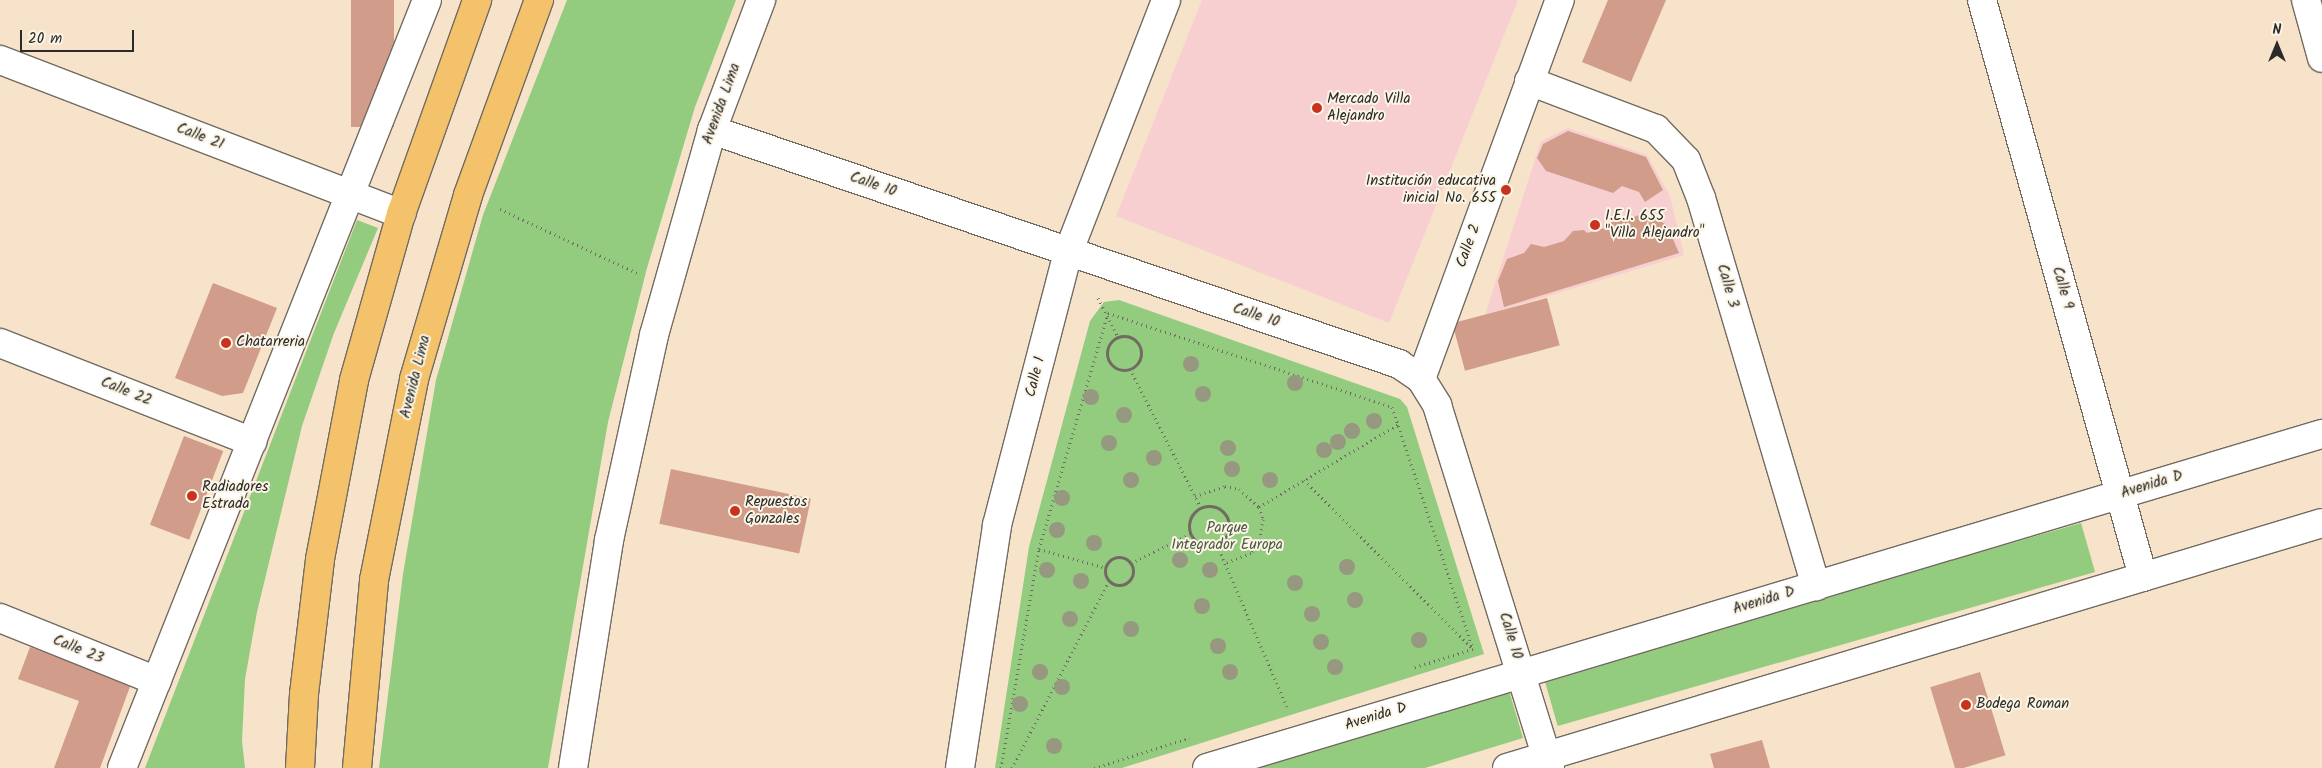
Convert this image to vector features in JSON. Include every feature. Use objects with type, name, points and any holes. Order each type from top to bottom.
[{"type":"main road","points":[[300,768],[311,627],[335,469],[358,362],[401,214],[476,0]]},
{"type":"main road","name":"Avenida Lima","points":[[357,768],[374,580],[392,479],[414,379],[468,195],[539,0]]},
{"type":"street","points":[[122,768],[427,0]]},
{"type":"street","name":"Avenida Lima","points":[[573,768],[609,540],[654,335],[712,130],[761,0]]},
{"type":"street","name":"Calle 1","points":[[960,768],[998,526],[1068,253],[1166,0]]},
{"type":"street","name":"Calle 2","points":[[1421,379],[1560,0]]},
{"type":"street","name":"Calle 9","points":[[1982,0],[2143,577]]},
{"type":"street","points":[[2306,0],[2322,58]]},
{"type":"street","name":"Calle 21","points":[[0,60],[401,214]]},
{"type":"street","name":"Calle 3","points":[[1529,82],[1656,129],[1686,160],[1704,207],[1816,586]]},
{"type":"street","name":"Calle 10","points":[[712,130],[1068,253],[1399,364],[1421,379],[1437,405],[1548,762]]},
{"type":"street","name":"Calle 22","points":[[0,343],[252,442]]},
{"type":"street","name":"Avenida D","points":[[1206,768],[2322,434]]},
{"type":"street","points":[[1507,768],[1548,762],[2322,523]]},
{"type":"street","name":"Calle 23","points":[[0,618],[157,681]]},
{"type":"path","points":[[468,195],[638,273],[641,264]]},
{"type":"path","points":[[1001,768],[1039,549],[1108,313],[1392,407],[1473,650]]},
{"type":"path","points":[[1118,337],[1135,340],[1140,347],[1137,364],[1130,369],[1113,366],[1108,358],[1107,350],[1118,337]]},
{"type":"path","points":[[1130,369],[1201,508]]},
{"type":"path","points":[[1259,506],[1399,424]]},
{"type":"path","points":[[1304,480],[1473,650],[1521,674]]},
{"type":"path","points":[[1195,496],[1225,486],[1239,489],[1259,506],[1263,519],[1259,543],[1251,553],[1225,563]]},
{"type":"path","points":[[1212,506],[1228,518],[1230,529],[1217,545],[1206,546],[1196,543],[1190,534],[1188,524],[1192,514],[1201,508],[1212,506]]},
{"type":"path","points":[[1131,563],[1190,534]]},
{"type":"path","points":[[1217,545],[1287,707]]},
{"type":"path","points":[[1039,549],[1106,568]]},
{"type":"path","points":[[1106,568],[1115,558],[1124,558],[1131,563]]},
{"type":"path","points":[[1110,581],[1118,585],[1127,583],[1132,576],[1131,563]]},
{"type":"path","points":[[1012,768],[1110,581],[1106,568]]},
{"type":"path","points":[[1408,670],[1473,650]]},
{"type":"path","points":[[1278,710],[1296,704]]},
{"type":"path","points":[[1094,768],[1195,736]]},
{"type":"shaded area","name":"Mercado Villa Alejandro","points":[[1202,0],[1518,0],[1389,323],[1116,216]]},
{"type":"shaded area","name":"I.E.I. 655 \"Villa Alejandro\"","points":[[1568,128],[1647,155],[1670,196],[1684,255],[1485,315],[1541,141]]},
{"type":"green space","points":[[567,0],[736,0],[695,107],[647,268],[608,422],[548,768],[379,768],[403,574],[436,380],[483,215]]},
{"type":"green space","points":[[357,220],[378,228],[334,333],[302,426],[257,612],[245,679],[242,741],[245,768],[145,768]]},
{"type":"green space","name":"Parque Integrador Europa","points":[[1119,300],[1400,399],[1407,407],[1484,654],[1122,768],[995,768],[1029,547],[1090,321],[1104,302]]},
{"type":"green space","points":[[2081,523],[2095,572],[1558,726],[1544,677]]},
{"type":"green space","points":[[1508,687],[1523,738],[1425,768],[1257,768]]},
{"type":"building","points":[[351,0],[394,0],[394,127],[351,127]]},
{"type":"building","points":[[1608,0],[1666,0],[1631,82],[1582,62]]},
{"type":"building","points":[[1568,131],[1646,157],[1663,190],[1645,202],[1639,192],[1622,186],[1613,193],[1546,171],[1537,158],[1543,144]]},
{"type":"building","points":[[1645,213],[1667,225],[1679,253],[1504,307],[1498,281],[1507,259],[1524,253],[1531,244],[1544,247],[1564,241],[1573,231],[1584,230],[1587,233],[1608,227],[1615,217],[1628,219]]},
{"type":"building","name":"Chatarreria","points":[[213,283],[277,308],[243,393],[222,396],[175,378]]},
{"type":"building","points":[[1547,298],[1560,345],[1465,371],[1452,323]]},
{"type":"building","points":[[184,436],[223,451],[189,540],[150,525]]},
{"type":"building","name":"Repuestos Gonzales","points":[[671,469],[811,499],[799,554],[659,524]]},
{"type":"building","points":[[30,647],[131,684],[100,768],[54,768],[79,701],[18,679]]},
{"type":"building","points":[[1980,672],[2005,755],[1964,768],[1955,768],[1930,687]]},
{"type":"building","points":[[1762,740],[1770,768],[1714,768],[1710,754]]},
{"type":"place","name":"Mercado Villa Alejandro","points":[[1317,108]]},
{"type":"place","name":"Institución educativa inicial No. 655","points":[[1506,190]]},
{"type":"place","name":"I.E.I. 655 \"Villa Alejandro\"","points":[[1595,225]]},
{"type":"place","name":"Chatarreria","points":[[226,343]]},
{"type":"place","name":"Radiadores Estrada","points":[[192,496]]},
{"type":"place","name":"Repuestos Gonzales","points":[[735,511]]},
{"type":"place","name":"Bodega Roman","points":[[1966,705]]}]
